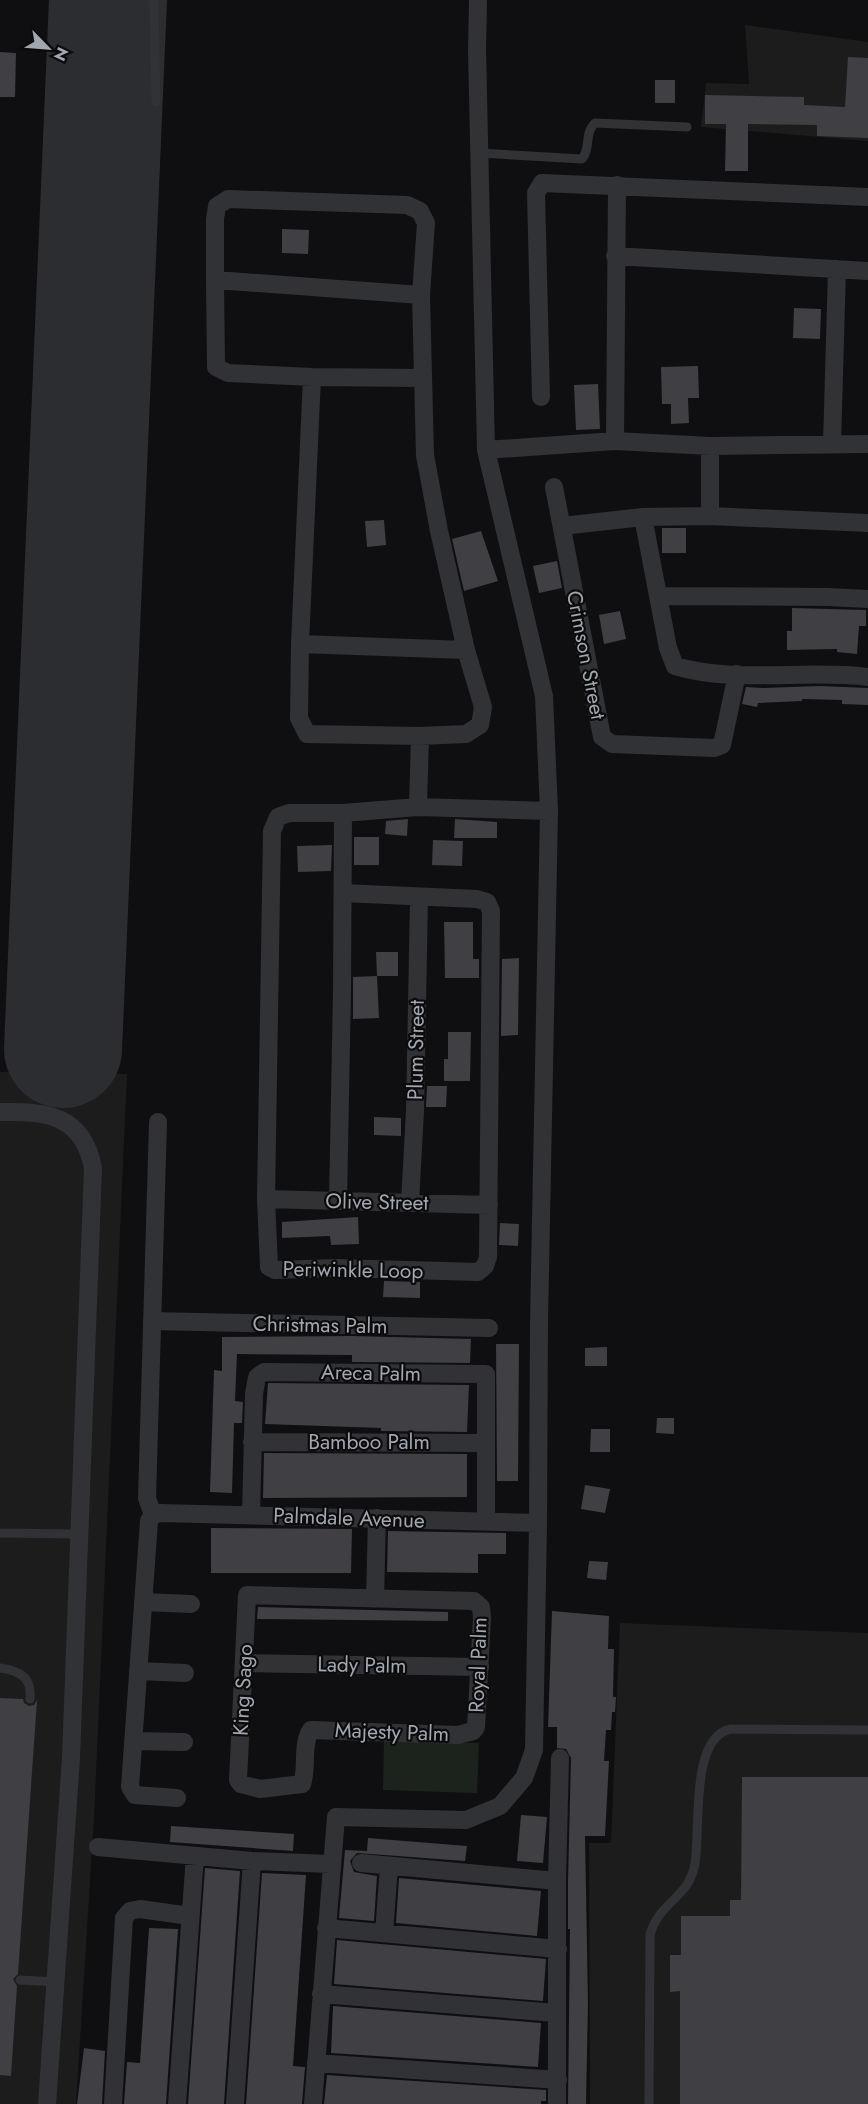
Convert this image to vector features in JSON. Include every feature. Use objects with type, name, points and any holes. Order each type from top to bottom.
[{"type":"street","points":[[313,2104],[336,1816],[466,1820],[500,1806],[524,1778],[534,1750],[539,1322],[549,811],[544,696],[486,450],[477,50],[478,0]]},
{"type":"street","points":[[541,397],[536,193],[542,183],[868,196]]},
{"type":"street","points":[[615,441],[617,185]]},
{"type":"street","points":[[312,377],[300,644],[299,718],[307,734],[420,736],[466,734],[480,725],[483,707],[466,650],[439,531],[425,455],[421,295],[426,223],[420,211],[407,205],[228,200],[217,206],[214,280],[216,367],[228,373],[312,377],[422,378]]},
{"type":"street","points":[[615,256],[868,271]]},
{"type":"street","points":[[832,444],[837,268]]},
{"type":"street","points":[[214,280],[421,295]]},
{"type":"street","points":[[486,450],[615,441],[710,446],[868,444]]},
{"type":"street","points":[[710,446],[710,516]]},
{"type":"street","name":"Crimson Street","points":[[554,487],[602,737],[612,744],[714,748],[722,745],[737,674]]},
{"type":"street","points":[[562,526],[643,518],[710,516],[868,523]]},
{"type":"street","points":[[643,518],[668,648],[675,666],[695,672],[840,673],[868,677]]},
{"type":"street","points":[[659,596],[868,599]]},
{"type":"street","points":[[300,644],[466,650]]},
{"type":"street","points":[[418,807],[420,736]]},
{"type":"street","points":[[338,1201],[343,813],[418,807],[549,811]]},
{"type":"street","name":"Periwinkle Loop","points":[[343,813],[289,813],[278,817],[272,831],[266,1199],[269,1267],[275,1269],[336,1268],[478,1272],[485,1266],[488,1257],[489,1204],[491,911],[487,902],[477,899],[419,898]]},
{"type":"street","points":[[343,893],[419,898]]},
{"type":"street","name":"Plum Street","points":[[410,1203],[415,1111],[419,898]]},
{"type":"street","points":[[0,1112],[45,1114],[70,1125],[87,1143],[93,1168],[71,1758],[47,2104]]},
{"type":"street","points":[[158,1122],[147,1498],[156,1514],[149,1521],[130,1787],[135,1795],[177,1798]]},
{"type":"street","name":"Olive Street","points":[[266,1199],[489,1204]]},
{"type":"street","name":"Christmas Palm","points":[[152,1321],[489,1329]]},
{"type":"street","name":"Areca Palm","points":[[252,1442],[254,1394],[257,1377],[264,1372],[486,1374],[486,1443]]},
{"type":"street","points":[[251,1515],[252,1442]]},
{"type":"street","name":"Bamboo Palm","points":[[252,1442],[486,1443]]},
{"type":"street","points":[[486,1443],[486,1521]]},
{"type":"street","name":"Palmdale Avenue","points":[[156,1514],[538,1523]]},
{"type":"street","points":[[375,1599],[377,1518]]},
{"type":"street","name":"King Sago","points":[[311,1730],[307,1736],[305,1776],[302,1784],[260,1790],[240,1784],[238,1780],[247,1595],[375,1599]]},
{"type":"street","name":"Royal Palm","points":[[375,1599],[474,1601],[481,1607],[480,1667],[476,1727],[473,1731]]},
{"type":"street","points":[[143,1602],[191,1604]]},
{"type":"street","name":"Lady Palm","points":[[244,1663],[480,1667]]},
{"type":"street","points":[[138,1671],[185,1673]]},
{"type":"street","name":"Majesty Palm","points":[[311,1730],[458,1735],[473,1731]]},
{"type":"street","points":[[133,1741],[184,1742]]},
{"type":"street","points":[[557,2104],[557,1881],[560,1758]]},
{"type":"street","points":[[98,1847],[252,1861],[331,1864]]},
{"type":"street","points":[[177,2104],[195,1856]]},
{"type":"street","points":[[235,2104],[252,1861]]},
{"type":"street","points":[[361,1863],[557,1881]]},
{"type":"street","points":[[384,1933],[389,1866]]},
{"type":"street","points":[[112,2104],[124,1918],[130,1911],[140,1909],[190,1916]]},
{"type":"street","points":[[326,1928],[558,1948]]},
{"type":"street","points":[[321,1994],[556,2013]]},
{"type":"street","points":[[316,2063],[558,2080]]},
{"type":"lane","points":[[154,0],[156,102]]},
{"type":"lane","points":[[480,153],[582,159],[586,156],[590,128],[595,123],[687,126]]},
{"type":"lane","points":[[0,1533],[78,1534]]},
{"type":"lane","points":[[0,1668],[15,1671],[27,1680],[30,1687],[30,1699]]},
{"type":"lane","points":[[649,2104],[650,1935],[659,1914],[682,1892],[692,1878],[696,1861],[701,1774],[709,1747],[719,1734],[731,1729],[868,1730]]},
{"type":"lane","points":[[20,1980],[56,1982]]},
{"type":"shaded area","points":[[745,25],[868,42],[868,141],[701,127],[706,83],[749,84]]},
{"type":"shaded area","points":[[0,1072],[127,1074],[94,1818],[76,2104],[0,2104]]},
{"type":"shaded area","points":[[620,1623],[868,1633],[868,2104],[590,2104],[589,1843],[611,1843]]},
{"type":"shaded area","points":[[384,1741],[479,1743],[477,1793],[383,1790]]},
{"type":"building","points":[[0,52],[16,53],[15,97],[0,97]]},
{"type":"building","points":[[848,57],[868,58],[868,138],[817,136],[817,125],[748,124],[748,171],[725,171],[726,124],[705,124],[705,95],[804,97],[804,105],[845,107]]},
{"type":"building","points":[[655,80],[675,80],[675,103],[655,103]]},
{"type":"building","points":[[282,229],[309,230],[308,254],[282,253]]},
{"type":"building","points":[[794,308],[821,309],[820,339],[793,338]]},
{"type":"building","points":[[698,366],[699,398],[688,398],[689,423],[671,424],[671,404],[662,404],[661,367]]},
{"type":"building","points":[[598,384],[600,429],[576,430],[574,385]]},
{"type":"building","points":[[384,520],[386,545],[367,547],[365,521]]},
{"type":"building","points":[[662,528],[686,528],[686,553],[662,553]]},
{"type":"building","points":[[481,531],[498,581],[464,591],[452,539]]},
{"type":"building","points":[[557,561],[562,588],[539,593],[533,566]]},
{"type":"building","points":[[792,608],[866,610],[866,626],[859,626],[857,654],[837,652],[837,649],[787,650],[787,631],[792,631]]},
{"type":"building","points":[[620,611],[626,639],[604,644],[599,615]]},
{"type":"building","points":[[746,687],[868,688],[868,705],[842,704],[842,700],[802,699],[802,701],[758,703],[757,707],[742,704]]},
{"type":"building","points":[[408,819],[407,836],[385,834],[386,821]]},
{"type":"building","points":[[455,819],[497,822],[497,838],[454,838]]},
{"type":"building","points":[[354,837],[379,837],[379,865],[354,865]]},
{"type":"building","points":[[433,840],[463,841],[462,866],[432,865]]},
{"type":"building","points":[[332,845],[331,871],[298,872],[297,846]]},
{"type":"building","points":[[444,922],[473,922],[473,959],[479,959],[479,978],[445,978]]},
{"type":"building","points":[[376,952],[398,952],[398,976],[377,976]]},
{"type":"building","points":[[519,958],[518,1035],[501,1036],[502,959]]},
{"type":"building","points":[[377,976],[379,1018],[353,1019],[353,977]]},
{"type":"building","points":[[448,1032],[471,1032],[470,1081],[444,1081],[444,1059],[448,1059]]},
{"type":"building","points":[[427,1086],[447,1086],[446,1107],[426,1107]]},
{"type":"building","points":[[374,1117],[401,1118],[401,1136],[374,1135]]},
{"type":"building","points":[[358,1217],[359,1244],[331,1245],[330,1236],[282,1238],[282,1222]]},
{"type":"building","points":[[500,1223],[519,1224],[518,1246],[499,1245]]},
{"type":"building","points":[[384,1281],[420,1282],[420,1298],[383,1297]]},
{"type":"building","points":[[352,1336],[471,1339],[470,1363],[352,1362],[352,1355],[237,1354],[235,1401],[243,1402],[242,1423],[234,1423],[232,1493],[210,1492],[214,1370],[222,1371],[222,1337]]},
{"type":"building","points":[[496,1344],[519,1344],[518,1481],[497,1481]]},
{"type":"building","points":[[607,1347],[607,1366],[585,1366],[585,1348]]},
{"type":"building","points":[[268,1383],[469,1385],[467,1432],[381,1431],[381,1428],[265,1424]]},
{"type":"building","points":[[657,1418],[674,1418],[674,1434],[656,1433]]},
{"type":"building","points":[[591,1429],[610,1429],[610,1452],[590,1452]]},
{"type":"building","points":[[264,1453],[467,1454],[467,1497],[263,1498]]},
{"type":"building","points":[[585,1485],[610,1489],[605,1513],[581,1509]]},
{"type":"building","points":[[211,1528],[352,1529],[351,1573],[211,1573]]},
{"type":"building","points":[[388,1531],[506,1533],[506,1554],[478,1554],[478,1573],[387,1572]]},
{"type":"building","points":[[589,1561],[608,1562],[606,1580],[587,1578]]},
{"type":"building","points":[[258,1607],[448,1612],[448,1621],[257,1619]]},
{"type":"building","points":[[552,1611],[609,1616],[608,1649],[614,1649],[615,1712],[612,1712],[611,1730],[606,1730],[604,1761],[609,1761],[605,1836],[585,1836],[588,2002],[586,2104],[568,2104],[570,1929],[568,1929],[568,1881],[571,1758],[566,1749],[557,1748],[557,1727],[548,1727]]},
{"type":"building","points":[[0,1698],[23,1699],[24,1703],[29,1706],[34,1705],[37,1700],[18,1974],[13,1979],[17,1986],[11,2076],[0,2075]]},
{"type":"building","points":[[742,1777],[868,1777],[868,2104],[680,2104],[680,1991],[670,1992],[670,1955],[681,1955],[681,1916],[730,1916],[730,1900],[741,1900]]},
{"type":"building","points":[[521,1815],[547,1817],[543,1863],[517,1861]]},
{"type":"building","points":[[171,1826],[294,1834],[293,1851],[170,1842]]},
{"type":"building","points":[[368,1838],[467,1846],[465,1861],[357,1853],[350,1861],[354,1872],[377,1876],[374,1921],[339,1918],[345,1850],[367,1851]]},
{"type":"building","points":[[205,1868],[240,1871],[224,2104],[188,2104]]},
{"type":"building","points":[[262,1873],[306,1875],[293,2066],[305,2067],[302,2104],[246,2104]]},
{"type":"building","points":[[399,1878],[541,1891],[537,1936],[396,1923]]},
{"type":"building","points":[[149,1928],[178,1929],[166,2104],[124,2104],[127,2062],[140,2063]]},
{"type":"building","points":[[337,1940],[546,1959],[543,2001],[334,1984]]},
{"type":"building","points":[[333,2006],[541,2023],[538,2067],[331,2053]]},
{"type":"building","points":[[84,2048],[105,2051],[102,2104],[77,2104]]},
{"type":"building","points":[[327,2075],[546,2090],[546,2101],[541,2101],[541,2104],[324,2104]]},
{"type":"runway","points":[[63,1049],[108,0]]}]
